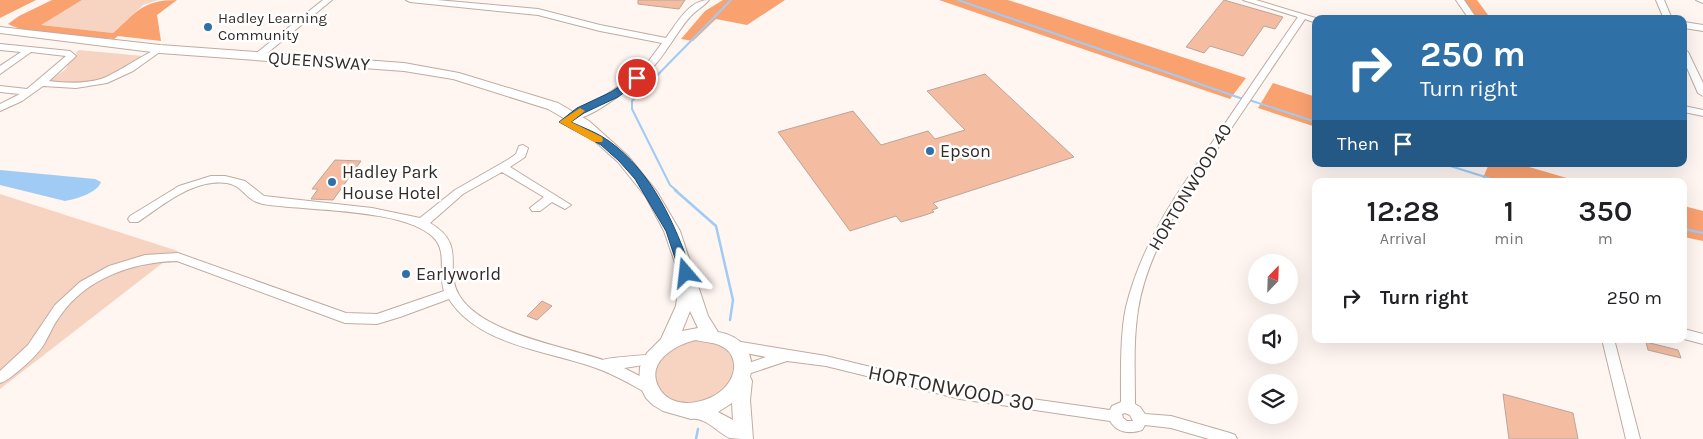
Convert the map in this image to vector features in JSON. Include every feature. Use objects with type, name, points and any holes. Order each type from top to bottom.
[{"type":"main road","name":"QUEENSWAY","points":[[0,30],[160,49],[404,67],[456,76],[516,94],[569,120],[605,143],[623,158],[652,195],[672,231],[700,317],[711,334]]},
{"type":"main road","name":"QUEENSWAY","points":[[668,343],[684,306],[686,273]]},
{"type":"main road","points":[[744,374],[734,393],[717,404],[696,410],[682,410],[663,404],[656,398],[648,386],[646,377],[652,359],[668,343],[696,334],[711,334],[724,338],[735,346],[744,361],[744,374],[741,400],[744,439]]},
{"type":"main road","points":[[696,410],[720,421],[744,439]]},
{"type":"street","points":[[257,57],[328,0]]},
{"type":"street","points":[[410,0],[538,12],[600,28],[666,41]]},
{"type":"street","points":[[569,120],[585,113],[637,78],[651,64],[687,14],[705,0]]},
{"type":"street","points":[[1247,0],[1312,19]]},
{"type":"street","points":[[1460,0],[1470,15]]},
{"type":"street","points":[[1660,0],[1666,15]]},
{"type":"street","name":"HORTONWOOD 40","points":[[1128,407],[1128,364],[1132,309],[1145,264],[1159,232],[1245,100],[1303,16]]},
{"type":"street","points":[[1687,25],[1703,28]]},
{"type":"street","points":[[0,47],[67,53],[71,56],[39,84],[0,108]]},
{"type":"street","points":[[39,84],[78,86],[108,81],[132,69],[160,49]]},
{"type":"street","points":[[0,72],[5,66],[29,50]]},
{"type":"street","points":[[1687,58],[1703,93]]},
{"type":"street","points":[[0,90],[28,92]]},
{"type":"street","points":[[1687,110],[1703,113]]},
{"type":"street","points":[[422,223],[460,192],[521,155],[523,148]]},
{"type":"street","points":[[502,167],[566,206]]},
{"type":"street","points":[[134,219],[164,199],[185,188],[208,181],[223,180],[239,182],[258,199],[394,215],[422,223],[440,236],[446,246],[447,280],[452,293],[469,315],[531,344],[599,362],[626,372],[648,386]]},
{"type":"street","points":[[536,208],[552,197]]},
{"type":"street","points":[[0,378],[22,360],[37,344],[58,310],[81,286],[126,262],[159,256],[178,257],[345,318],[376,319],[396,314],[452,293]]},
{"type":"street","points":[[1687,335],[1703,339]]},
{"type":"street","points":[[1609,343],[1633,439]]},
{"type":"street","name":"HORTONWOOD 30","points":[[735,346],[826,361],[960,394],[1114,416]]},
{"type":"street","name":"HORTONWOOD 30","points":[[744,374],[762,362],[788,356]]},
{"type":"street","points":[[599,362],[628,363],[652,359]]},
{"type":"street","points":[[1134,428],[1138,413],[1128,407],[1120,408],[1115,412],[1114,416],[1121,425],[1134,428],[1171,422],[1230,439]]},
{"type":"shaded area","points":[[0,0],[36,0],[0,18]]},
{"type":"shaded area","points":[[52,0],[82,0],[41,25],[113,33],[135,13],[148,5],[156,2],[177,0],[157,15],[161,41],[118,36],[114,39],[30,31],[8,24],[19,16]]},
{"type":"shaded area","points":[[82,0],[158,0],[143,5],[113,33],[40,25]]},
{"type":"shaded area","points":[[723,0],[785,0],[747,25],[716,19],[693,41],[681,39],[705,11]]},
{"type":"shaded area","points":[[939,0],[1008,0],[1246,78],[1230,99]]},
{"type":"shaded area","points":[[1462,0],[1477,0],[1488,15],[1473,15]]},
{"type":"shaded area","points":[[79,50],[143,56],[112,77],[88,83],[62,83],[50,80],[66,69],[68,64],[77,56],[76,52]]},
{"type":"shaded area","points":[[1273,83],[1312,96],[1312,126],[1258,108]]},
{"type":"shaded area","points":[[1488,167],[1529,167],[1567,178],[1483,178]]},
{"type":"shaded area","points":[[0,194],[178,251],[0,389]]},
{"type":"shaded area","points":[[1687,207],[1703,211],[1703,241],[1687,238]]},
{"type":"shaded area","points":[[697,340],[720,344],[731,353],[735,364],[733,376],[725,388],[714,397],[700,402],[685,403],[672,399],[662,392],[656,383],[656,371],[664,357],[671,350]]},
{"type":"water","points":[[0,170],[95,179],[101,182],[91,192],[65,201],[0,185]]},
{"type":"building","points":[[638,0],[685,0],[679,9],[638,4]]},
{"type":"building","points":[[1224,0],[1283,17],[1275,29],[1264,26],[1243,56],[1210,46],[1204,53],[1186,47]]},
{"type":"building","name":"Epson","points":[[985,74],[1074,157],[933,203],[938,208],[932,210],[934,212],[922,216],[901,222],[896,216],[850,231],[778,132],[853,111],[881,145],[928,131],[935,139],[965,130],[927,91]]},
{"type":"building","name":"Hadley Park House Hotel","points":[[335,160],[361,161],[333,200],[311,199],[318,189],[312,189]]},
{"type":"building","points":[[542,301],[552,306],[537,320],[527,316]]},
{"type":"building","points":[[1646,343],[1650,343],[1678,350],[1681,358],[1648,350]]},
{"type":"building","points":[[1503,394],[1573,413],[1578,439],[1509,439]]},
{"type":"waterway","points":[[677,191],[670,185],[632,109],[632,101],[731,0]]},
{"type":"waterway","points":[[958,0],[1243,99]]},
{"type":"waterway","points":[[1249,100],[1312,121]]},
{"type":"waterway","points":[[1454,167],[1488,178]]},
{"type":"waterway","points":[[675,190],[716,226],[733,300],[730,320]]},
{"type":"waterway","points":[[1687,230],[1703,233]]},
{"type":"waterway","points":[[696,439],[698,429]]},
{"type":"slow traffic","points":[[580,111],[574,117],[564,122],[598,140]]},
{"type":"place","name":"Hadley Learning Community","points":[[208,27]]},
{"type":"place","name":"Epson","points":[[930,151]]},
{"type":"place","name":"Hadley Park House Hotel","points":[[332,182]]},
{"type":"place","name":"Earlyworld","points":[[406,274]]},
{"type":"route","points":[[637,78],[614,94],[594,106],[581,110],[574,117],[564,122],[605,143],[623,158],[639,177],[652,195],[672,231],[686,273]]}]
